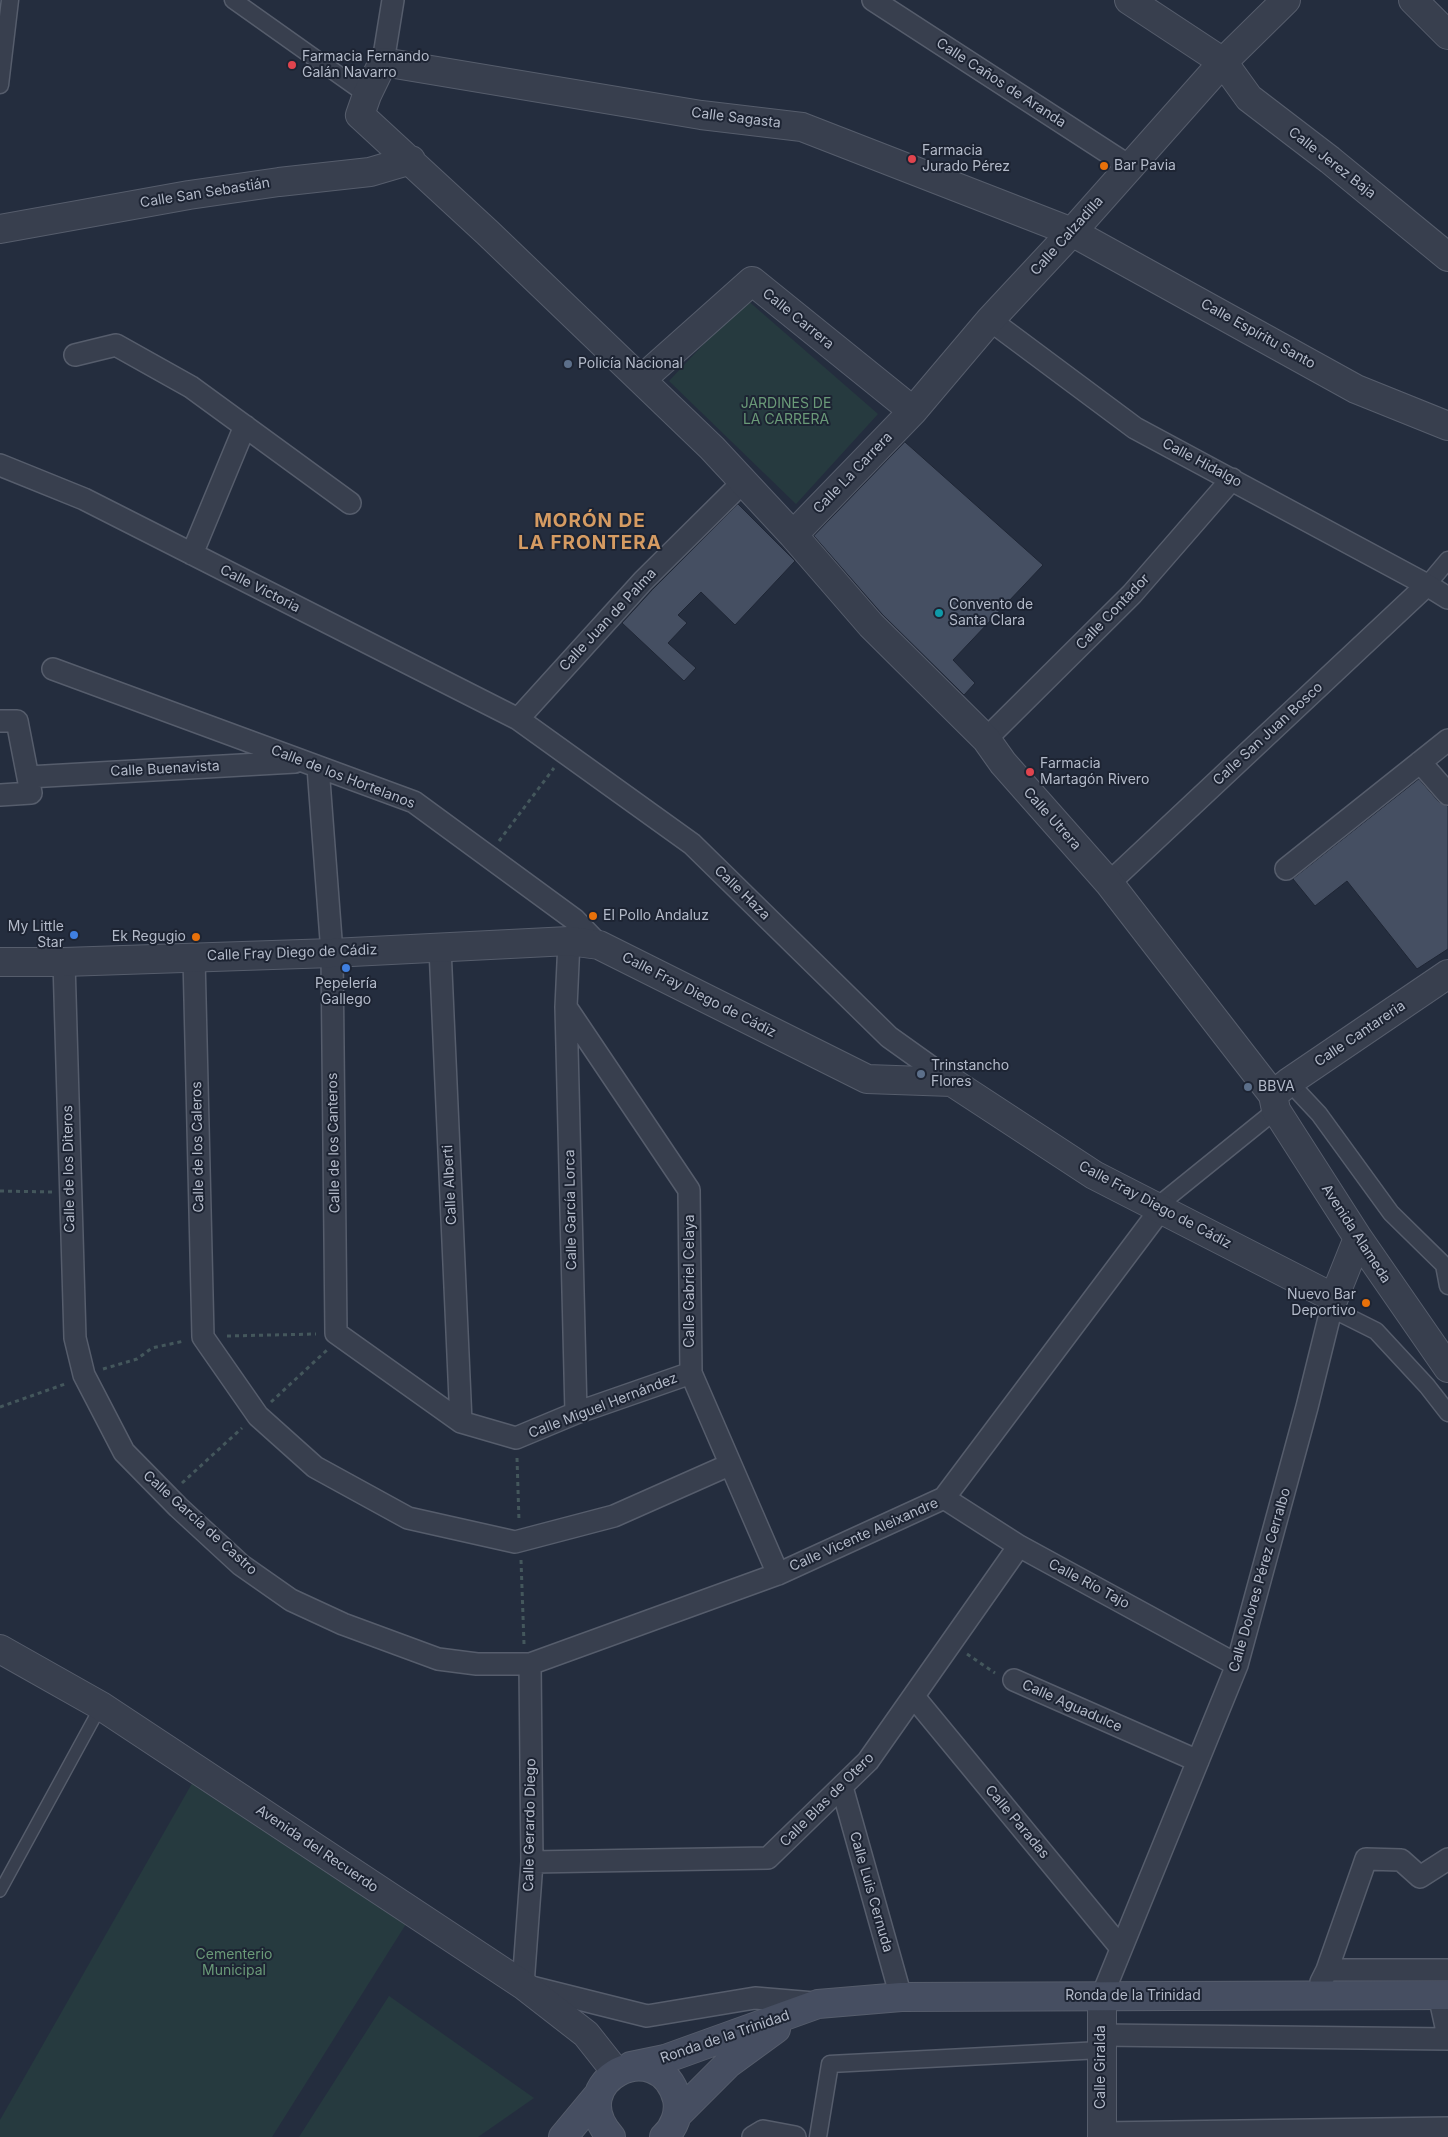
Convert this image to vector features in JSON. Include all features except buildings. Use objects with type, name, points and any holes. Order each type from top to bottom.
[{"type":"main road","name":"Ronda de la Trinidad","points":[[624,2069],[665,2059],[818,2004],[901,1996],[1315,1997],[1444,1995]]},
{"type":"main road","name":"Ronda de la Trinidad","points":[[670,2126],[728,2064],[764,2036],[818,2004]]},
{"type":"main road","points":[[563,2137],[598,2095],[602,2086],[624,2069],[650,2068],[667,2079],[674,2090],[678,2102],[670,2126]]},
{"type":"main road","points":[[598,2095],[597,2107],[599,2118],[611,2137]]},
{"type":"street","points":[[0,85],[10,0]]},
{"type":"street","points":[[233,0],[367,95]]},
{"type":"street","points":[[394,0],[383,62],[367,95],[360,115],[411,160],[642,379],[744,481],[793,535]]},
{"type":"street","name":"Calle Caños de Aranda","points":[[873,0],[1129,166]]},
{"type":"street","points":[[1129,0],[1223,62]]},
{"type":"street","name":"Calle Calzadilla","points":[[913,411],[990,320],[1072,232],[1223,62],[1286,0]]},
{"type":"street","points":[[1413,0],[1448,35]]},
{"type":"street","name":"Calle Sagasta","points":[[383,62],[701,114],[802,127],[1072,232]]},
{"type":"street","name":"Calle Jerez Baja","points":[[1223,62],[1249,98],[1330,160],[1448,257]]},
{"type":"street","name":"Calle San Sebastián","points":[[0,229],[198,194],[279,182],[370,172],[411,160]]},
{"type":"street","name":"Calle Espíritu Santo","points":[[1072,232],[1356,389],[1448,426]]},
{"type":"street","name":"Calle Carrera","points":[[642,379],[752,281],[913,411]]},
{"type":"street","name":"Calle Hidalgo","points":[[990,320],[1135,428],[1448,598]]},
{"type":"street","points":[[75,355],[116,345],[191,387],[350,503]]},
{"type":"street","name":"Calle La Carrera","points":[[793,535],[913,411]]},
{"type":"street","points":[[192,554],[245,426]]},
{"type":"street","name":"Calle Victoria","points":[[0,465],[84,499],[518,719]]},
{"type":"street","name":"Calle Contador","points":[[986,739],[1132,594],[1232,479]]},
{"type":"street","name":"Calle Juan de Palma","points":[[518,719],[643,581],[744,481]]},
{"type":"street","name":"Calle Utrera","points":[[793,535],[871,625],[986,739],[1003,763],[1109,883],[1279,1096]]},
{"type":"street","points":[[1426,585],[1448,560]]},
{"type":"street","name":"Calle San Juan Bosco","points":[[1109,883],[1426,585]]},
{"type":"street","name":"Calle de los Hortelanos","points":[[53,669],[414,802],[575,920],[599,945]]},
{"type":"street","name":"Calle Haza","points":[[518,719],[692,844],[889,1037],[952,1082]]},
{"type":"street","points":[[0,795],[31,793],[28,777],[8,721]]},
{"type":"street","points":[[1286,869],[1448,740]]},
{"type":"street","points":[[1420,762],[1448,794]]},
{"type":"street","name":"Calle Buenavista","points":[[28,777],[310,764]]},
{"type":"street","name":"Calle de los Canteros","points":[[310,764],[332,952],[336,1333]]},
{"type":"street","name":"Calle Fray Diego de Cádiz","points":[[0,962],[64,962],[440,948],[569,941],[599,945],[867,1079],[952,1082],[1094,1174],[1333,1303]]},
{"type":"street","name":"Calle García Lorca","points":[[569,941],[566,1007],[576,1413]]},
{"type":"street","name":"Calle Alberti","points":[[440,948],[461,1422]]},
{"type":"street","name":"Calle de los Caleros","points":[[194,956],[203,1337]]},
{"type":"street","name":"Calle de los Diteros","points":[[64,962],[75,1338],[84,1376]]},
{"type":"street","name":"Calle Cantareria","points":[[1279,1096],[1448,974]]},
{"type":"street","name":"Calle Gabriel Celaya","points":[[566,1007],[690,1190],[691,1373],[729,1465],[778,1574]]},
{"type":"street","points":[[1158,1208],[1279,1096],[1319,1114],[1391,1213],[1444,1265],[1448,1286]]},
{"type":"street","name":"Avenida Alameda","points":[[1279,1096],[1358,1238],[1448,1368]]},
{"type":"street","name":"Calle Vicente Aleixandre","points":[[530,1664],[778,1574],[944,1498],[1158,1208]]},
{"type":"street","name":"Calle Dolores Pérez Cerralbo","points":[[1102,1996],[1237,1665],[1333,1303],[1358,1238]]},
{"type":"street","points":[[1333,1303],[1376,1331],[1428,1386],[1448,1413]]},
{"type":"street","name":"Calle Miguel Hernández","points":[[336,1333],[461,1422],[516,1438],[576,1413],[691,1373]]},
{"type":"street","points":[[203,1337],[258,1416],[315,1467],[408,1518],[515,1542],[614,1516],[729,1465]]},
{"type":"street","name":"Calle García de Castro","points":[[84,1376],[124,1452],[178,1507],[241,1565],[291,1600],[343,1624],[438,1659],[477,1664],[530,1664]]},
{"type":"street","name":"Calle Río Tajo","points":[[944,1498],[1020,1546],[1237,1665]]},
{"type":"street","name":"Calle Blas de Otero","points":[[532,1862],[768,1858],[868,1761],[1020,1546]]},
{"type":"street","name":"Avenida del Recuerdo","points":[[0,1649],[101,1706],[523,1985],[586,2034],[624,2069]]},
{"type":"street","name":"Calle Gerardo Diego","points":[[523,1985],[532,1862],[530,1664]]},
{"type":"street","name":"Calle Aguadulce","points":[[1014,1680],[1198,1761]]},
{"type":"street","name":"Calle Paradas","points":[[914,1697],[1121,1948]]},
{"type":"street","name":"Calle Luis Cernuda","points":[[842,1787],[901,1996]]},
{"type":"street","points":[[1315,1997],[1366,1858],[1400,1860],[1420,1877],[1448,1859]]},
{"type":"street","points":[[1326,1970],[1448,1970]]},
{"type":"street","points":[[523,1985],[646,2016],[755,1998],[818,2004]]},
{"type":"street","points":[[818,2137],[830,2064],[1101,2043],[1448,2038],[1444,1995]]},
{"type":"street","name":"Calle Giralda","points":[[1102,1996],[1102,2135]]},
{"type":"street","points":[[1102,2135],[1448,2128]]},
{"type":"street","points":[[753,2137],[763,2131],[795,2136]]},
{"type":"lane","points":[[0,1891],[101,1706]]},
{"type":"path","points":[[488,855],[565,754]]},
{"type":"path","points":[[0,1191],[70,1192]]},
{"type":"path","points":[[0,1407],[137,1358],[152,1348],[203,1337],[336,1333]]},
{"type":"path","name":"Calle Aguadulce","points":[[950,1644],[970,1655],[997,1675],[1014,1680]]},
{"type":"green space","name":"JARDINES DE LA CARRERA","points":[[746,299],[878,414],[796,504],[669,381]]},
{"type":"green space","name":"Cementerio Municipal","points":[[194,1780],[406,1924],[272,2137],[0,2137],[0,2120]]},
{"type":"green space","points":[[389,1996],[534,2098],[478,2137],[299,2137]]},
{"type":"place","name":"Farmacia Fernando Galán Navarro","points":[[292,65]]},
{"type":"place","name":"Farmacia Jurado Pérez","points":[[912,159]]},
{"type":"place","name":"Bar Pavia","points":[[1104,166]]},
{"type":"place","name":"Policía Nacional","points":[[568,364]]},
{"type":"place","name":"Convento de Santa Clara","points":[[939,613]]},
{"type":"place","name":"Farmacia Martagón Rivero","points":[[1030,772]]},
{"type":"place","name":"El Pollo Andaluz","points":[[593,916]]},
{"type":"place","name":"My Little Star","points":[[74,935]]},
{"type":"place","name":"Ek Regugio","points":[[196,937]]},
{"type":"place","name":"Pepelería Gallego","points":[[346,968]]},
{"type":"place","name":"Trinstancho Flores","points":[[921,1074]]},
{"type":"place","name":"BBVA","points":[[1248,1087]]},
{"type":"place","name":"Nuevo Bar Deportivo","points":[[1366,1303]]},
{"type":"district","name":"MORÓN DE LA FRONTERA","points":[[590,532]]}]
